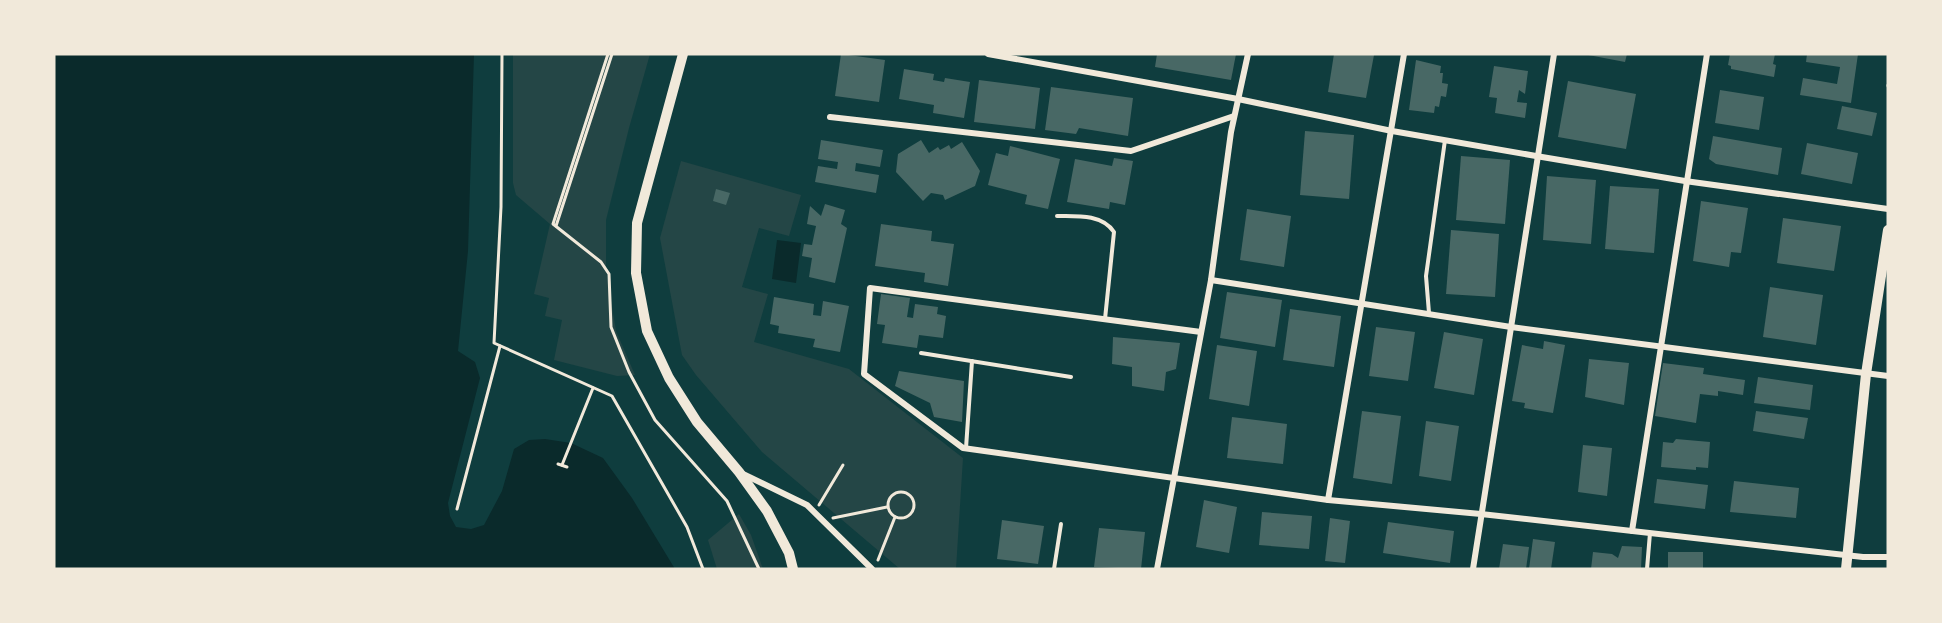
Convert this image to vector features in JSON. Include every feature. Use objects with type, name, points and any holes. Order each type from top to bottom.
[{"type":"main road","points":[[683,54],[637,223],[636,273],[647,331],[669,378],[697,422],[740,472],[767,511],[789,553],[793,569]]},
{"type":"main road","points":[[1846,569],[1866,374],[1888,230]]},
{"type":"street","points":[[988,54],[1536,156],[1685,181],[1888,209]]},
{"type":"street","points":[[1157,569],[1211,280],[1234,116],[1248,54]]},
{"type":"street","points":[[1328,500],[1404,54]]},
{"type":"street","points":[[1473,569],[1536,156],[1554,54]]},
{"type":"street","points":[[1632,531],[1662,346],[1685,181],[1707,54]]},
{"type":"street","points":[[830,117],[1131,151],[1234,116]]},
{"type":"street","points":[[1211,280],[1511,327],[1888,376]]},
{"type":"street","points":[[1201,332],[870,288],[864,374],[966,448],[1328,500],[1650,532],[1847,555],[1888,557]]},
{"type":"street","points":[[740,472],[807,505],[873,569]]},
{"type":"lane","points":[[1429,314],[1426,276],[1444,140]]},
{"type":"lane","points":[[1057,216],[1101,220],[1110,225],[1114,232],[1105,319]]},
{"type":"lane","points":[[921,353],[1071,377]]},
{"type":"lane","points":[[966,448],[972,362]]},
{"type":"lane","points":[[1054,569],[1061,524]]},
{"type":"lane","points":[[1647,569],[1650,532]]},
{"type":"path","points":[[502,54],[501,207],[494,343],[612,396],[687,526],[703,569]]},
{"type":"path","points":[[556,226],[610,55]]},
{"type":"path","points":[[457,509],[500,346]]},
{"type":"path","points":[[567,467],[560,465],[593,388]]},
{"type":"path","points":[[815,513],[843,465]]},
{"type":"path","points":[[897,493],[906,493],[912,499],[914,507],[910,514],[903,518],[895,518],[887,507],[890,498],[897,493]]},
{"type":"path","points":[[823,521],[887,507]]},
{"type":"path","points":[[873,569],[895,518]]},
{"type":"shaded area","points":[[54,54],[474,54],[468,251],[458,351],[475,362],[480,378],[448,503],[450,516],[456,527],[471,529],[484,525],[502,491],[514,449],[529,440],[545,439],[571,443],[603,458],[632,498],[675,569],[54,569]]},
{"type":"shaded area","points":[[513,54],[650,54],[606,220],[606,270],[616,331],[635,375],[617,376],[554,360],[562,320],[545,316],[549,298],[534,294],[550,224],[516,195],[513,183]]},
{"type":"shaded area","points":[[681,161],[801,195],[789,236],[759,228],[742,287],[768,294],[754,342],[849,369],[963,458],[956,569],[900,569],[762,452],[696,375],[682,355],[660,238]]},
{"type":"shaded area","points":[[777,240],[801,243],[796,283],[772,279]]},
{"type":"shaded area","points":[[739,514],[751,535],[763,569],[717,569],[708,540]]},
{"type":"building","points":[[841,54],[885,60],[879,102],[835,96]]},
{"type":"building","points":[[1157,54],[1236,54],[1231,80],[1155,67]]},
{"type":"building","points":[[1334,54],[1374,55],[1366,98],[1328,92]]},
{"type":"building","points":[[1583,54],[1627,54],[1625,62]]},
{"type":"building","points":[[1730,54],[1775,54],[1774,77],[1731,69],[1728,65]]},
{"type":"building","points":[[1807,54],[1858,54],[1851,103],[1800,95],[1803,78],[1837,84],[1840,67],[1806,62]]},
{"type":"building","points":[[1416,60],[1441,66],[1442,83],[1448,84],[1446,97],[1441,96],[1439,107],[1435,106],[1434,113],[1409,110]]},
{"type":"building","points":[[1494,66],[1528,71],[1525,94],[1519,90],[1517,102],[1527,103],[1525,118],[1495,113],[1497,98],[1489,97]]},
{"type":"building","points":[[904,69],[934,74],[933,80],[944,82],[945,78],[970,82],[964,118],[933,113],[934,105],[899,99]]},
{"type":"building","points":[[979,80],[1040,88],[1035,129],[974,122]]},
{"type":"building","points":[[1568,81],[1636,94],[1626,149],[1558,137]]},
{"type":"building","points":[[1051,87],[1133,98],[1128,136],[1079,128],[1076,134],[1045,130]]},
{"type":"building","points":[[1720,90],[1764,97],[1759,130],[1715,123]]},
{"type":"building","points":[[1842,106],[1877,113],[1872,136],[1837,129]]},
{"type":"building","points":[[1305,131],[1354,135],[1349,199],[1300,195]]},
{"type":"building","points":[[1713,136],[1782,148],[1778,175],[1716,164],[1709,159]]},
{"type":"building","points":[[821,140],[883,150],[880,167],[856,163],[855,171],[879,175],[876,193],[815,182],[818,166],[837,169],[838,162],[818,159]]},
{"type":"building","points":[[921,140],[929,153],[938,147],[940,150],[949,145],[951,149],[962,142],[980,171],[975,186],[945,200],[943,195],[931,193],[923,201],[896,172],[898,154]]},
{"type":"building","points":[[1807,143],[1858,153],[1852,184],[1801,174]]},
{"type":"building","points":[[1010,146],[1060,159],[1048,209],[1025,204],[1027,195],[988,185],[996,153],[1008,156]]},
{"type":"building","points":[[1461,156],[1510,160],[1505,224],[1456,220]]},
{"type":"building","points":[[1114,158],[1133,161],[1125,205],[1110,202],[1109,209],[1067,202],[1075,159],[1112,166]]},
{"type":"building","points":[[1547,176],[1596,180],[1591,244],[1543,240]]},
{"type":"building","points":[[1610,186],[1659,189],[1654,253],[1605,249]]},
{"type":"building","points":[[716,189],[730,193],[726,205],[713,201]]},
{"type":"building","points":[[1701,201],[1748,208],[1741,253],[1731,252],[1729,267],[1693,261]]},
{"type":"building","points":[[825,204],[845,210],[841,224],[847,228],[835,283],[809,277],[812,258],[802,256],[804,244],[812,245],[816,226],[807,224],[810,206],[821,216]]},
{"type":"building","points":[[1247,209],[1291,216],[1284,267],[1240,260]]},
{"type":"building","points":[[1783,218],[1841,226],[1834,271],[1777,263]]},
{"type":"building","points":[[881,224],[932,231],[931,241],[954,244],[948,286],[924,282],[925,273],[875,266]]},
{"type":"building","points":[[1451,230],[1499,234],[1495,297],[1446,294]]},
{"type":"building","points":[[1770,287],[1823,295],[1816,345],[1763,337]]},
{"type":"building","points":[[1227,292],[1282,300],[1275,347],[1220,338]]},
{"type":"building","points":[[881,294],[910,298],[907,317],[913,318],[915,304],[938,307],[937,314],[946,316],[943,338],[919,335],[917,348],[882,343],[885,325],[877,324]]},
{"type":"building","points":[[774,297],[814,304],[813,315],[821,316],[823,301],[849,306],[840,352],[813,347],[815,339],[778,333],[779,326],[770,324]]},
{"type":"building","points":[[1290,309],[1341,316],[1334,367],[1283,360]]},
{"type":"building","points":[[1376,327],[1415,332],[1408,381],[1369,376]]},
{"type":"building","points":[[1444,332],[1483,339],[1474,395],[1434,388]]},
{"type":"building","points":[[1113,337],[1180,343],[1176,369],[1166,372],[1164,391],[1132,386],[1132,367],[1112,364]]},
{"type":"building","points":[[1544,341],[1565,345],[1553,413],[1524,408],[1525,403],[1512,401],[1522,345],[1543,349]]},
{"type":"building","points":[[1217,345],[1257,351],[1249,406],[1209,399]]},
{"type":"building","points":[[1589,359],[1629,363],[1624,405],[1585,397]]},
{"type":"building","points":[[1663,363],[1704,368],[1703,374],[1745,380],[1743,395],[1718,391],[1718,396],[1700,394],[1696,423],[1655,416]]},
{"type":"building","points":[[899,371],[964,381],[962,422],[934,417],[930,403],[895,386]]},
{"type":"building","points":[[1758,377],[1813,385],[1810,410],[1754,403]]},
{"type":"building","points":[[1362,411],[1401,416],[1392,484],[1353,478]]},
{"type":"building","points":[[1756,411],[1808,418],[1804,439],[1753,431]]},
{"type":"building","points":[[1232,417],[1287,424],[1283,464],[1227,458]]},
{"type":"building","points":[[1426,421],[1459,426],[1451,481],[1419,476]]},
{"type":"building","points":[[1676,439],[1710,442],[1708,468],[1696,467],[1696,470],[1661,467],[1663,442],[1673,443]]},
{"type":"building","points":[[1583,445],[1612,448],[1607,496],[1578,492]]},
{"type":"building","points":[[1657,479],[1708,485],[1705,509],[1654,503]]},
{"type":"building","points":[[1734,481],[1799,488],[1796,518],[1730,512]]},
{"type":"building","points":[[1204,500],[1237,507],[1229,553],[1196,547]]},
{"type":"building","points":[[1262,512],[1312,516],[1309,549],[1259,545]]},
{"type":"building","points":[[1330,518],[1350,521],[1345,563],[1325,561]]},
{"type":"building","points":[[1002,520],[1044,526],[1038,564],[997,559]]},
{"type":"building","points":[[1388,522],[1454,531],[1450,563],[1383,553]]},
{"type":"building","points":[[1099,528],[1145,532],[1141,569],[1094,567]]},
{"type":"building","points":[[1533,539],[1555,542],[1551,569],[1529,569]]},
{"type":"building","points":[[1503,544],[1529,547],[1526,569],[1499,569]]},
{"type":"building","points":[[1622,546],[1642,547],[1641,569],[1591,569],[1593,552],[1612,554],[1618,558]]},
{"type":"building","points":[[1668,552],[1703,552],[1703,569],[1668,569]]}]
